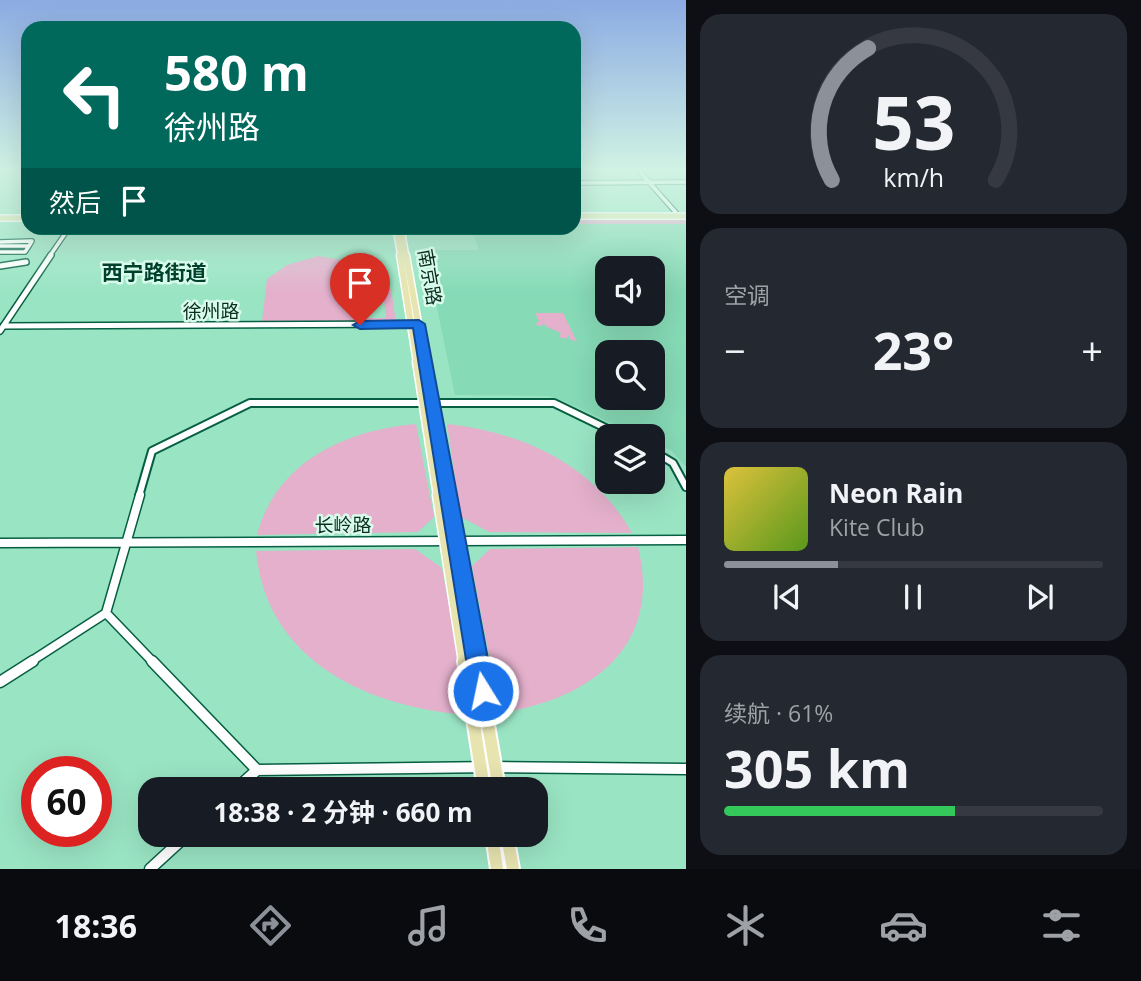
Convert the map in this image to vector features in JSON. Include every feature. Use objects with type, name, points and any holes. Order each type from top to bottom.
[{"type":"main road","points":[[581,216],[686,216]]},
{"type":"main road","points":[[0,218],[21,218]]},
{"type":"main road","name":"南京路","points":[[397,235],[415,324]]},
{"type":"main road","name":"南京路","points":[[402,235],[428,402],[457,540],[497,777]]},
{"type":"main road","name":"南京路","points":[[428,402],[444,540],[482,777]]},
{"type":"main road","points":[[494,847],[497,869]]},
{"type":"main road","points":[[509,847],[513,869]]},
{"type":"street","points":[[675,212],[679,216]]},
{"type":"street","points":[[2,329],[65,235]]},
{"type":"street","points":[[0,244],[29,246],[24,252],[0,252]]},
{"type":"street","points":[[0,266],[26,262]]},
{"type":"street","name":"徐州路","points":[[2,329],[415,324]]},
{"type":"street","points":[[0,682],[106,613],[152,451],[248,404],[554,403],[597,424]]},
{"type":"street","points":[[665,458],[673,463],[686,488]]},
{"type":"street","name":"长岭路","points":[[0,543],[686,540]]},
{"type":"street","points":[[106,613],[257,770]]},
{"type":"street","points":[[249,777],[257,770],[481,767],[686,769]]},
{"type":"street","points":[[150,869],[174,847]]},
{"type":"shaded area","points":[[581,219],[686,219],[686,224],[581,224]]},
{"type":"shaded area","points":[[581,224],[686,224],[686,467],[672,451],[665,448],[665,424],[613,424],[548,396],[455,395],[425,250],[479,250],[474,235],[581,235]]},
{"type":"shaded area","points":[[318,256],[354,262],[361,268],[364,300],[353,318],[386,318],[384,301],[378,300],[377,290],[391,289],[396,322],[262,321],[267,279],[287,265]]},
{"type":"shaded area","points":[[535,313],[563,313],[577,342],[570,339],[569,335],[566,339],[559,337],[561,333],[545,326],[544,322],[542,326],[535,325],[539,321]]},
{"type":"shaded area","points":[[416,424],[434,517],[418,532],[257,535],[266,510],[280,488],[297,469],[317,454],[364,434]]},
{"type":"shaded area","points":[[447,424],[502,435],[553,456],[595,486],[595,494],[603,494],[632,533],[489,532],[461,517]]},
{"type":"shaded area","points":[[638,547],[643,582],[640,613],[629,640],[612,662],[590,681],[563,695],[533,706],[500,713],[472,566],[490,549]]},
{"type":"shaded area","points":[[415,549],[442,568],[469,715],[395,702],[361,689],[329,672],[302,650],[280,622],[264,590],[256,551]]},
{"type":"district","name":"西宁路街道","points":[[154,273]]},
{"type":"route","points":[[360,325],[419,324],[483,691]]}]
